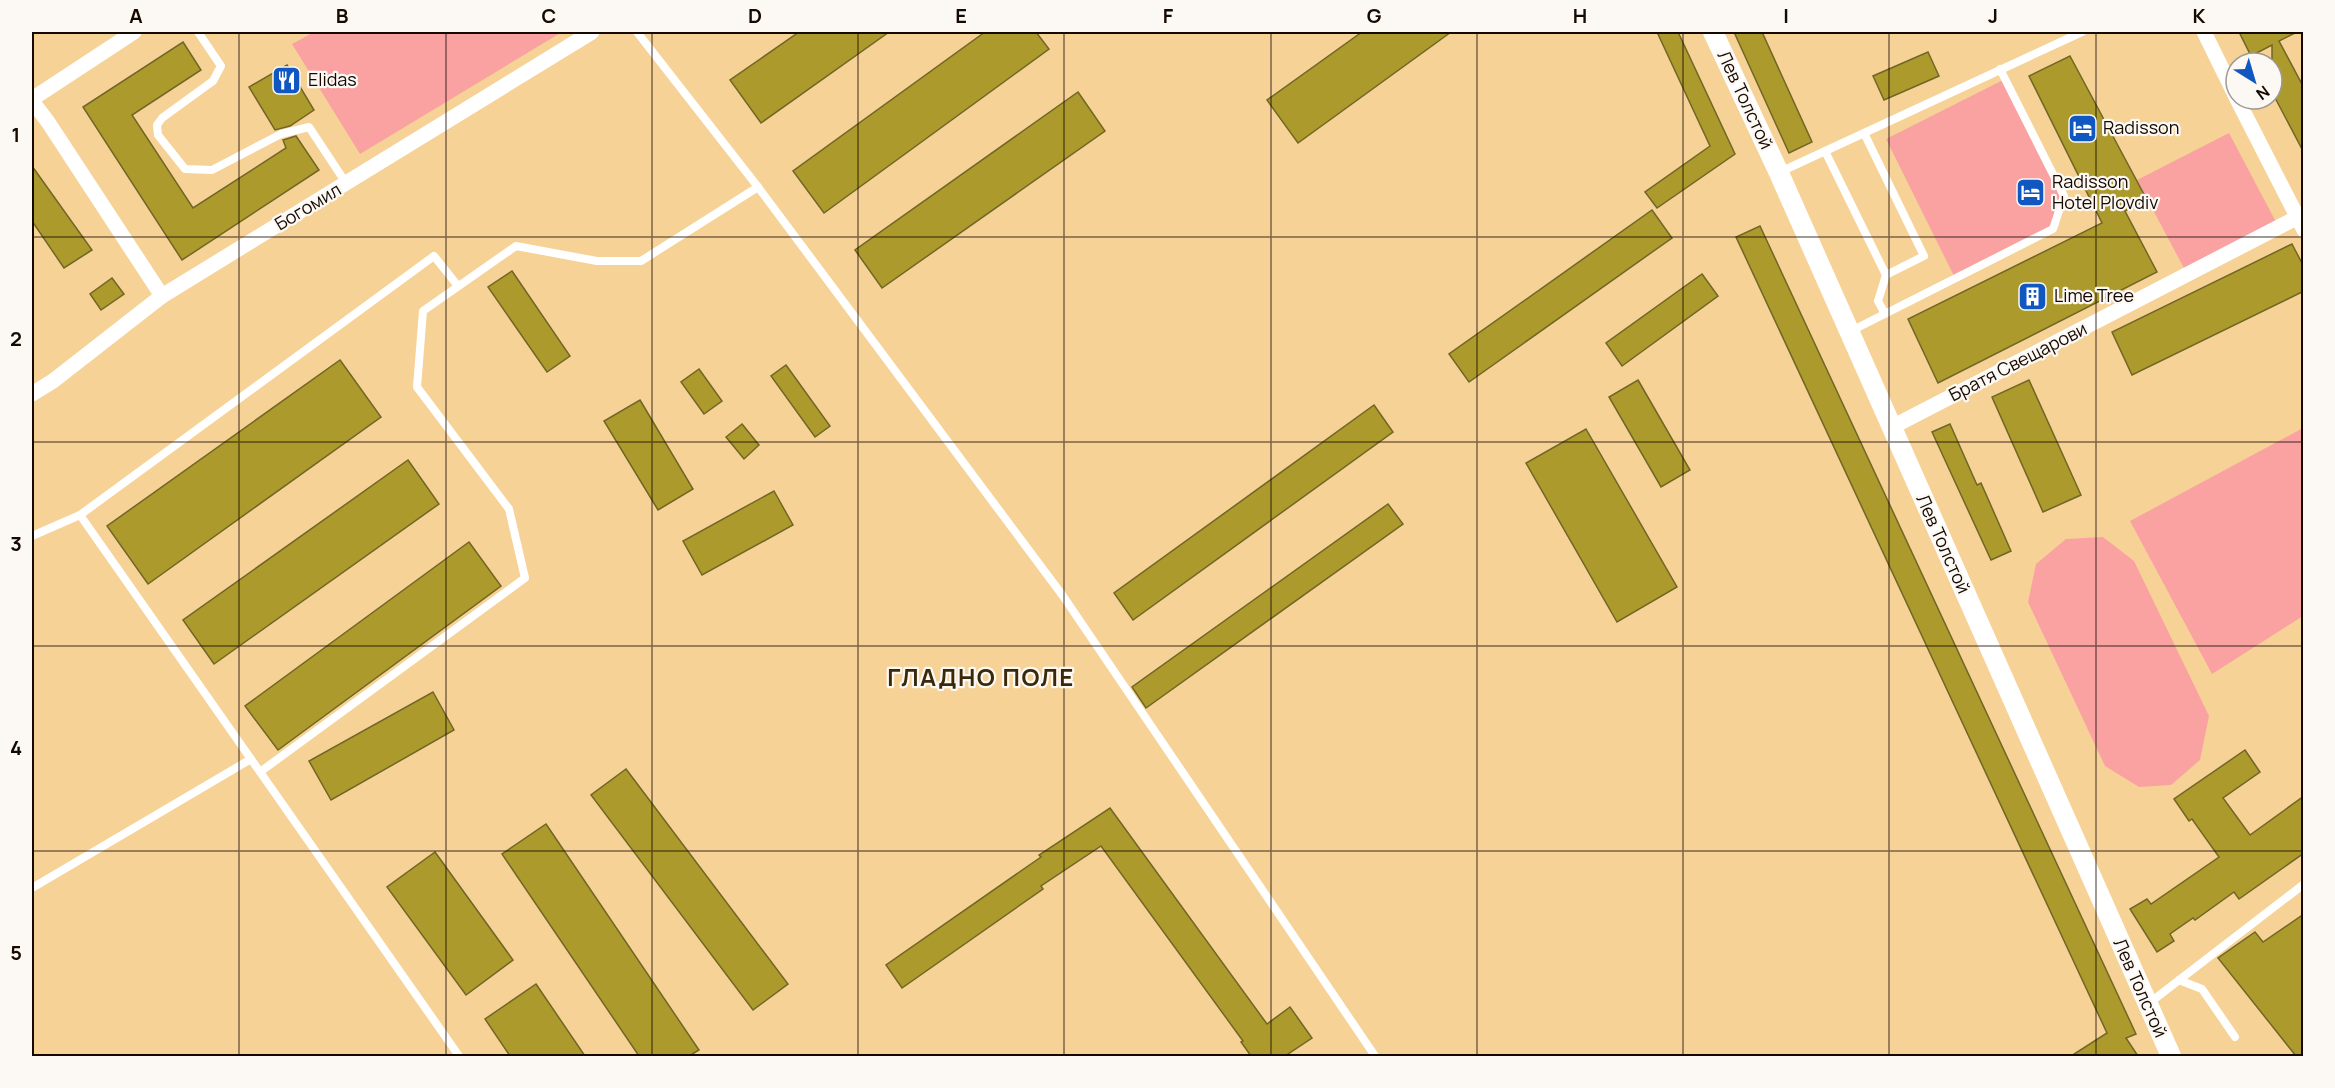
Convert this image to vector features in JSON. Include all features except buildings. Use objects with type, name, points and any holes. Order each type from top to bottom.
[{"type":"street","points":[[134,32],[32,100],[162,296]]},
{"type":"street","name":"Богомил","points":[[32,394],[53,381],[162,296],[592,32]]},
{"type":"street","name":"Лев Толстой","points":[[1713,32],[1779,173],[2171,1056]]},
{"type":"street","points":[[2204,32],[2224,72]]},
{"type":"street","points":[[2244,111],[2301,220]]},
{"type":"street","name":"Братя Свещарови","points":[[1892,427],[2301,220]]},
{"type":"lane","points":[[198,32],[221,66],[218,75],[162,118],[157,125],[158,135],[185,170],[213,170],[281,134],[309,127],[346,183]]},
{"type":"lane","points":[[637,32],[758,187],[1063,596],[1375,1056]]},
{"type":"lane","points":[[1779,173],[2082,32]]},
{"type":"lane","points":[[1850,332],[2053,230],[2064,196],[2000,69]]},
{"type":"lane","points":[[1864,133],[1924,256],[1886,275]]},
{"type":"lane","points":[[1825,151],[1886,275],[1878,300],[1885,314]]},
{"type":"lane","points":[[260,772],[525,578],[508,509],[417,387],[423,311],[516,246],[597,261],[642,261],[758,187]]},
{"type":"lane","points":[[32,536],[80,515],[434,256],[458,286]]},
{"type":"lane","points":[[80,515],[459,1056]]},
{"type":"lane","points":[[32,888],[251,759]]},
{"type":"lane","points":[[2147,1005],[2304,884]]},
{"type":"lane","points":[[2179,980],[2202,989],[2235,1037]]},
{"type":"shaded area","points":[[314,32],[562,32],[360,154],[292,44]]},
{"type":"shaded area","points":[[2005,79],[2064,196],[2053,229],[1955,278],[1886,139]]},
{"type":"shaded area","points":[[2229,133],[2276,222],[2184,268],[2137,180]]},
{"type":"shaded area","points":[[2303,428],[2303,616],[2212,674],[2130,521]]},
{"type":"shaded area","points":[[2103,537],[2134,561],[2209,716],[2200,760],[2171,785],[2139,787],[2105,766],[2028,602],[2036,564],[2066,539]]},
{"type":"place","name":"Elidas","points":[[287,80]]},
{"type":"place","name":"Radisson","points":[[2082,128]]},
{"type":"place","name":"Radisson Hotel Plovdiv","points":[[2031,192]]},
{"type":"place","name":"Lime Tree","points":[[2033,296]]},
{"type":"district","name":"ГЛАДНО ПОЛЕ","points":[[981,678]]}]
